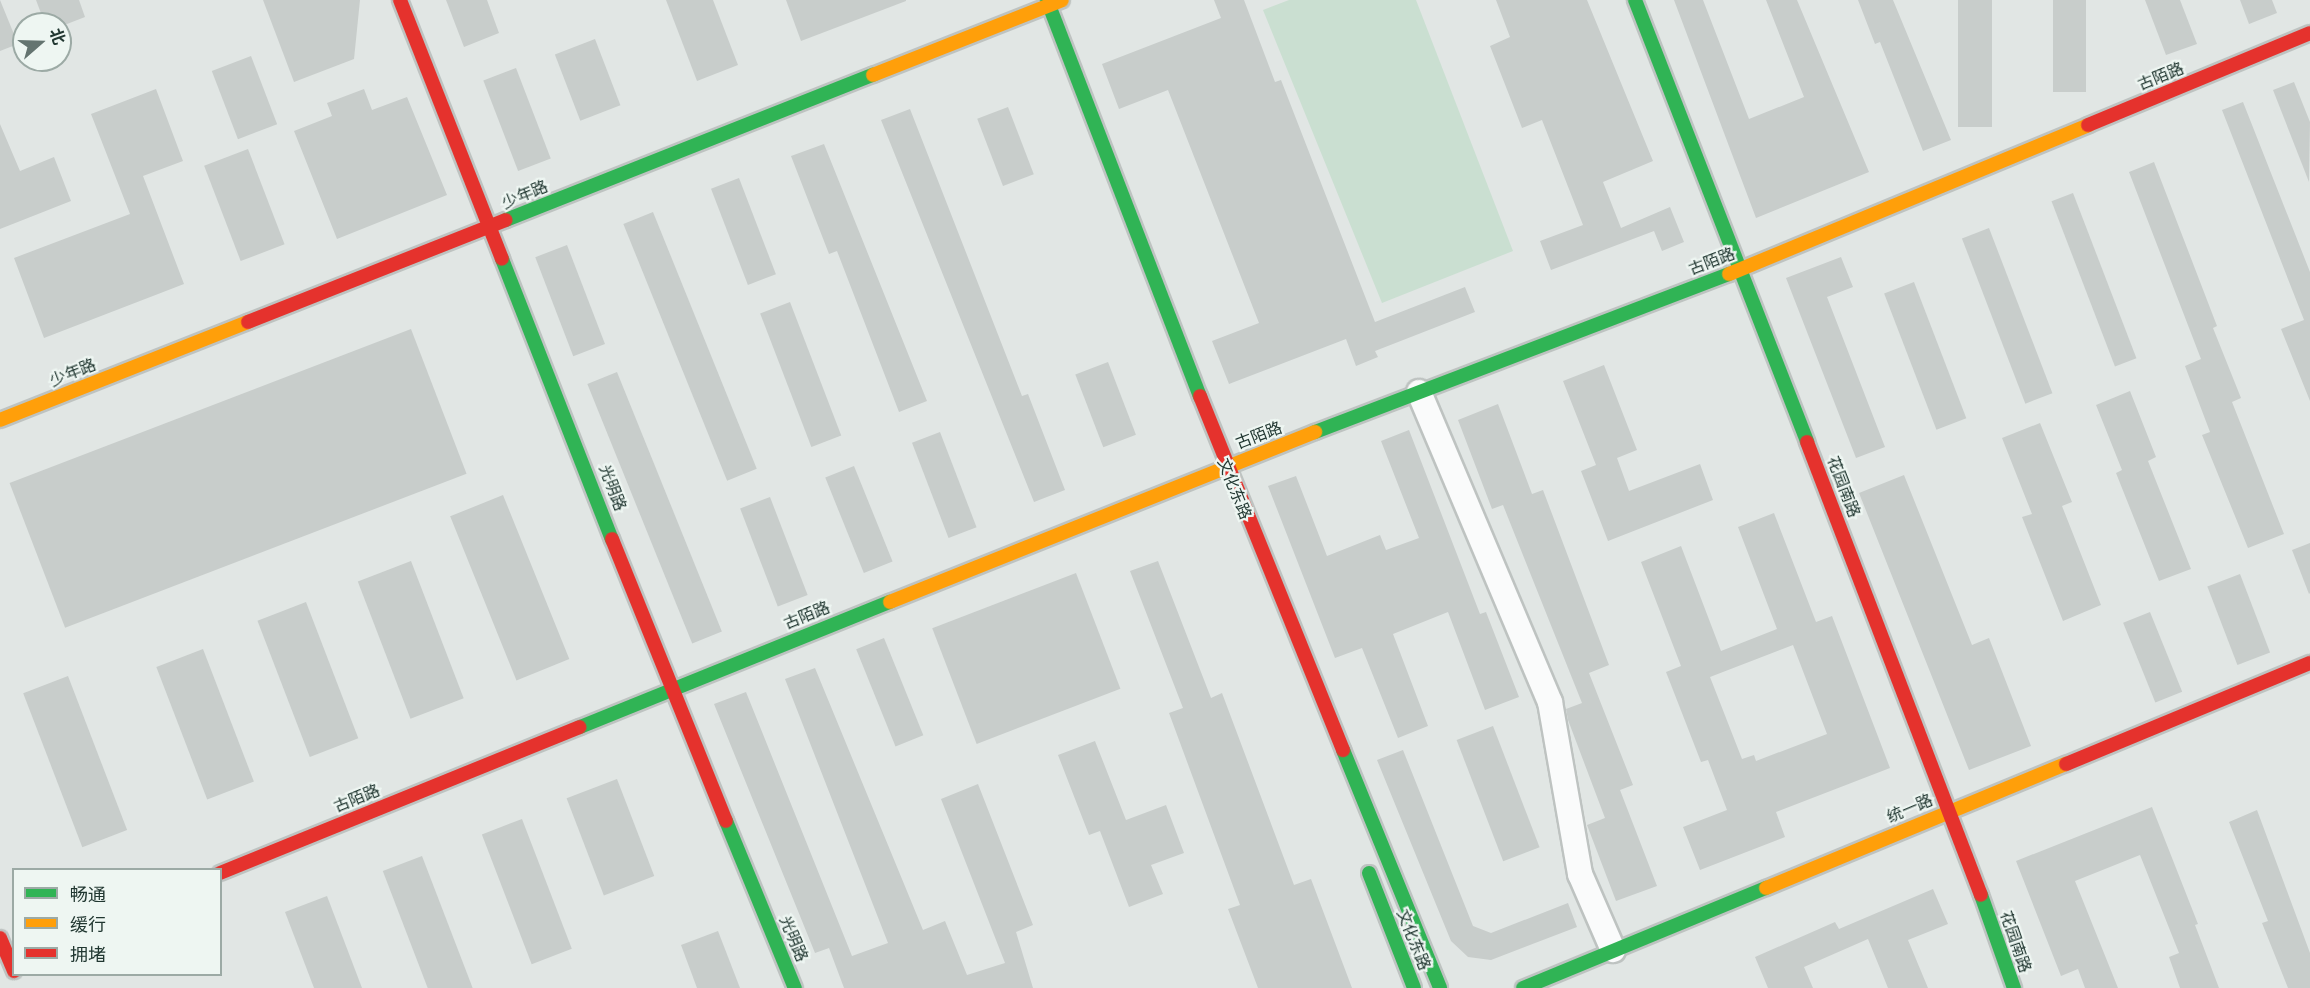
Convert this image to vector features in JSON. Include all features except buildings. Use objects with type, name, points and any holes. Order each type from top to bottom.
[{"type":"street","name":"光明路","points":[[400,0],[492,226],[671,688],[795,988]]},
{"type":"street","name":"花园南路","points":[[1635,0],[1951,810],[2014,988]]},
{"type":"street","name":"少年路","points":[[0,420],[1053,2]]},
{"type":"street","points":[[1053,2],[1227,466],[1440,988]]},
{"type":"street","name":"古陌路","points":[[222,872],[1208,467],[1227,466],[1739,270],[2310,33]]},
{"type":"street","points":[[1419,392],[1550,702],[1580,874],[1613,950]]},
{"type":"street","name":"文化东路","points":[[1208,467],[1216,487]]},
{"type":"street","name":"统一路","points":[[1523,988],[2310,663]]},
{"type":"street","points":[[1938,837],[1972,822]]},
{"type":"street","name":"文化东路","points":[[1361,854],[1414,988]]},
{"type":"street","points":[[0,938],[12,965]]},
{"type":"green space","points":[[1289,0],[1416,0],[1513,251],[1382,303],[1263,10]]},
{"type":"traffic: fast","points":[[1047,0],[1200,396]]},
{"type":"traffic: fast","points":[[1635,0],[1807,442]]},
{"type":"traffic: fast","points":[[506,220],[873,75]]},
{"type":"traffic: fast","points":[[502,259],[612,539]]},
{"type":"traffic: fast","points":[[1315,432],[1729,274]]},
{"type":"traffic: fast","points":[[580,727],[890,602]]},
{"type":"traffic: fast","points":[[1343,750],[1440,988]]},
{"type":"traffic: fast","points":[[726,821],[795,988]]},
{"type":"traffic: fast","points":[[1369,873],[1414,988]]},
{"type":"traffic: fast","points":[[1523,988],[1766,888]]},
{"type":"traffic: fast","points":[[1981,895],[2014,988]]},
{"type":"traffic: slow","points":[[873,75],[1062,0]]},
{"type":"traffic: slow","points":[[1729,274],[2088,125]]},
{"type":"traffic: slow","points":[[0,420],[248,322]]},
{"type":"traffic: slow","points":[[890,602],[1315,432]]},
{"type":"traffic: slow","points":[[1766,888],[2066,764]]},
{"type":"traffic: jam","points":[[400,0],[502,259]]},
{"type":"traffic: jam","points":[[2088,125],[2310,33]]},
{"type":"traffic: jam","points":[[248,322],[506,220]]},
{"type":"traffic: jam","points":[[1200,396],[1343,750]]},
{"type":"traffic: jam","points":[[1807,442],[1981,895]]},
{"type":"traffic: jam","points":[[612,539],[726,821]]},
{"type":"traffic: jam","points":[[2066,764],[2310,663]]},
{"type":"traffic: jam","points":[[222,872],[580,727]]},
{"type":"traffic: jam","points":[[0,938],[12,966]]}]
